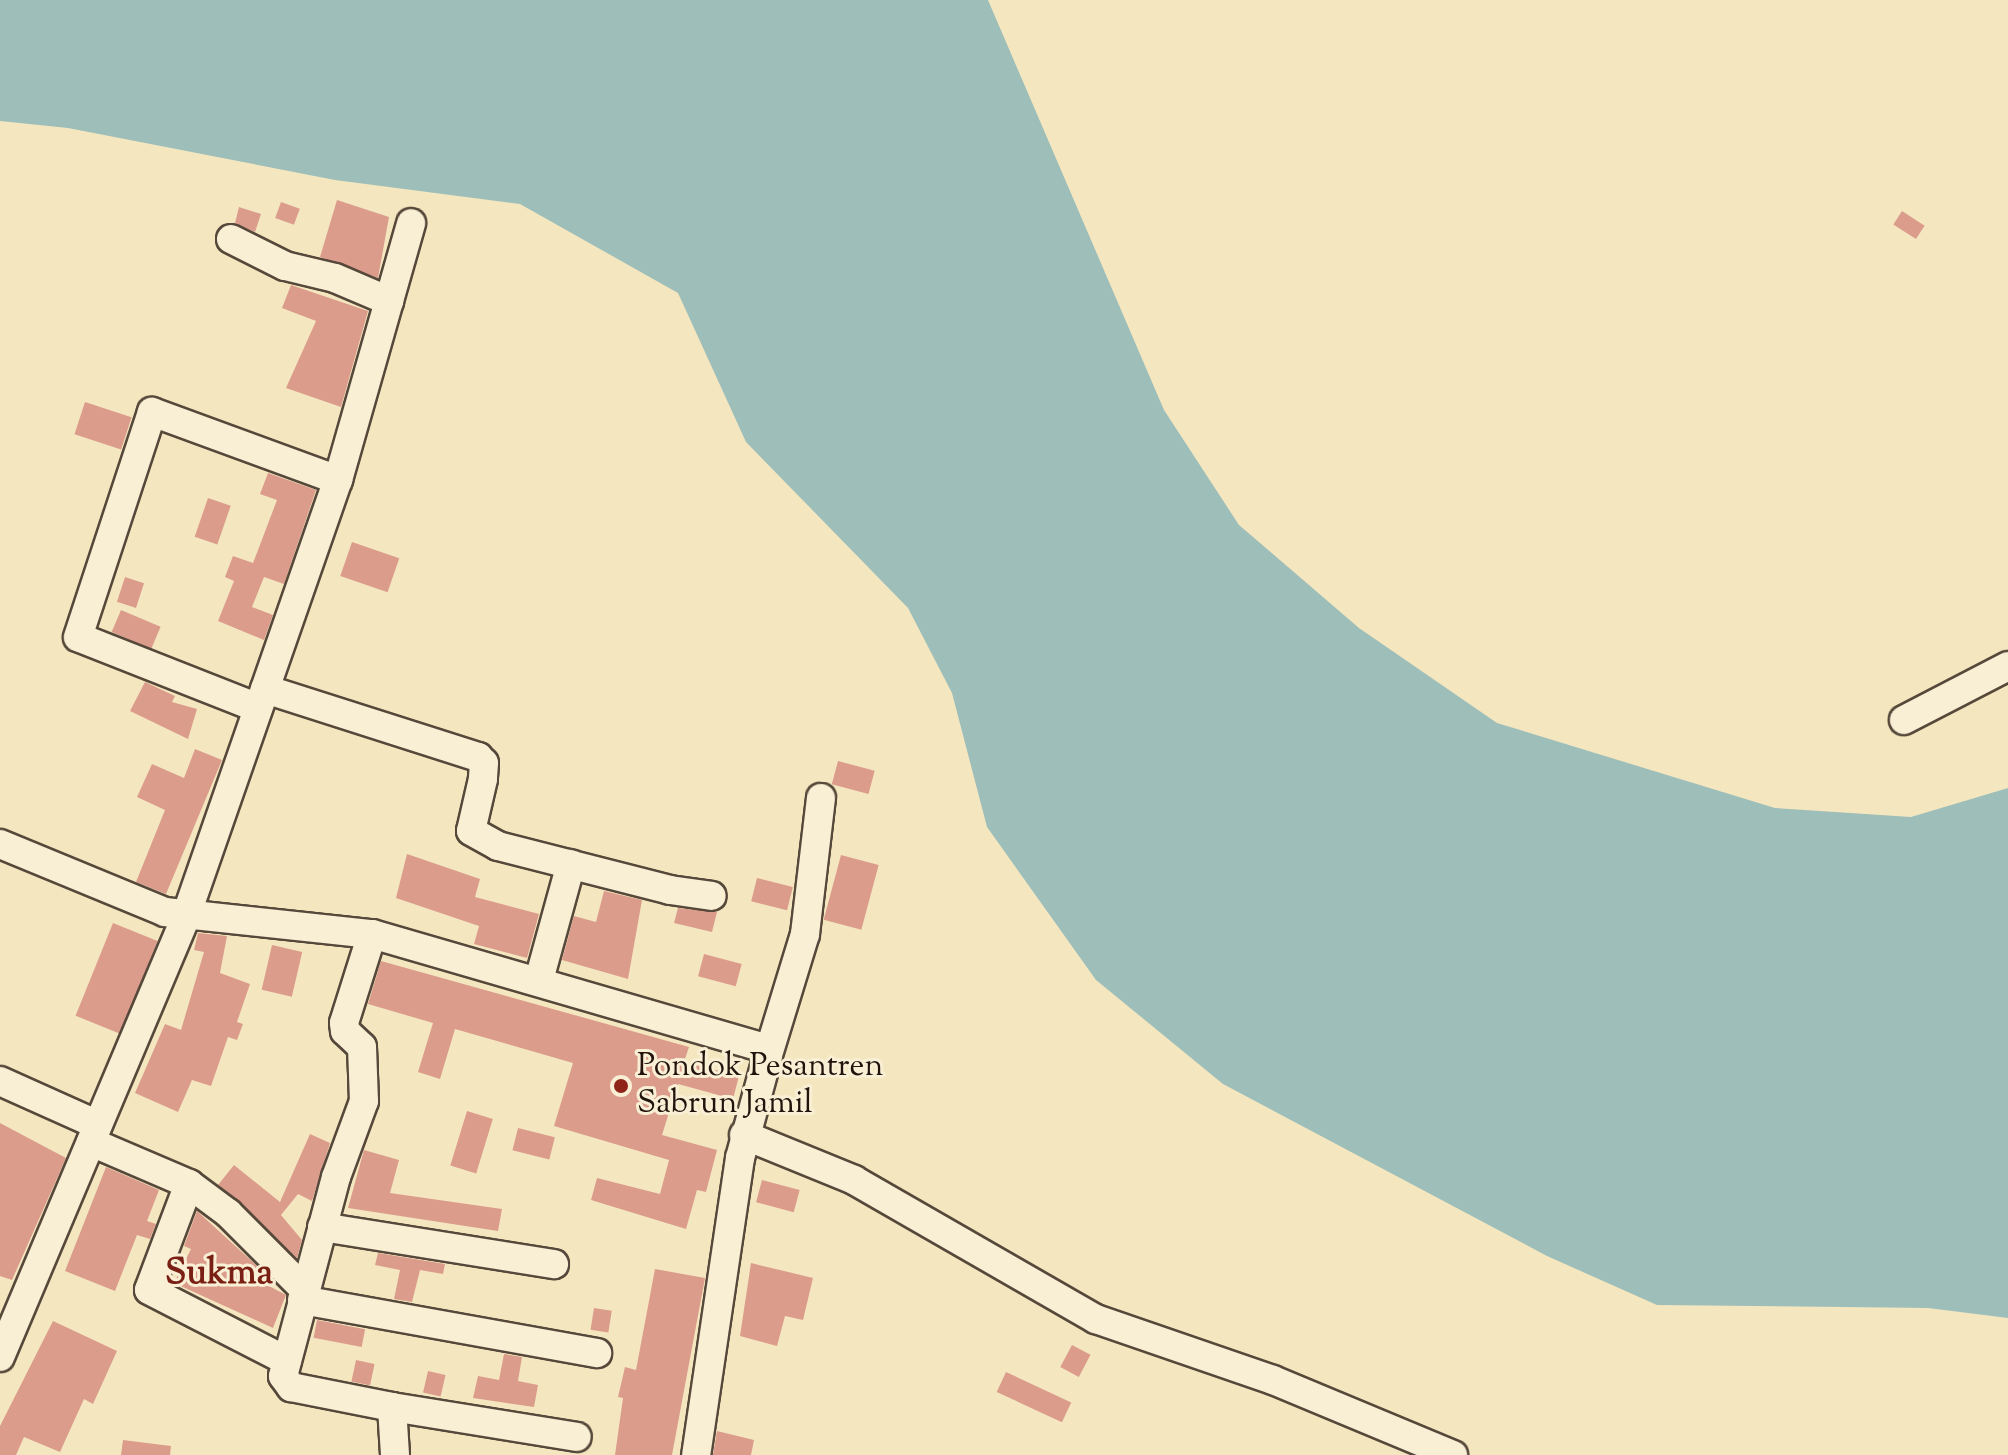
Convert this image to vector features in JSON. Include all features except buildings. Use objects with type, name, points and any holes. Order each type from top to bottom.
[{"type":"street","points":[[0,1357],[186,916],[338,480],[411,223]]},
{"type":"street","points":[[231,239],[285,266],[335,278],[389,301]]},
{"type":"street","points":[[338,480],[152,412],[78,637],[262,699],[478,757],[484,763],[483,779],[471,831],[498,846],[712,896]]},
{"type":"street","points":[[1904,720],[2008,666]]},
{"type":"street","points":[[696,1455],[744,1135],[805,934],[821,798]]},
{"type":"street","points":[[0,844],[145,905],[186,916],[372,934],[741,1037],[768,1055]]},
{"type":"street","points":[[539,980],[571,864]]},
{"type":"street","points":[[372,934],[344,1023],[345,1031],[362,1047],[364,1101],[322,1227],[283,1376],[291,1387],[577,1437]]},
{"type":"street","points":[[0,1081],[189,1184],[228,1213],[304,1295],[597,1353]]},
{"type":"street","points":[[744,1135],[854,1180],[1096,1319],[1273,1380],[1453,1455]]},
{"type":"street","points":[[189,1184],[149,1290],[287,1361]]},
{"type":"street","points":[[322,1227],[554,1264]]},
{"type":"street","points":[[392,1407],[395,1455]]},
{"type":"water","points":[[0,0],[988,0],[1164,410],[1239,525],[1359,628],[1497,723],[1775,808],[1911,817],[2008,788],[2008,1318],[1928,1308],[1657,1305],[1547,1256],[1223,1084],[1096,980],[987,827],[952,693],[908,608],[746,442],[678,293],[520,204],[335,180],[68,128],[0,121]]},
{"type":"place","name":"Pondok Pesantren Sabrun Jamil","points":[[621,1086]]},
{"type":"district","name":"Sukma","points":[[219,1275]]}]
